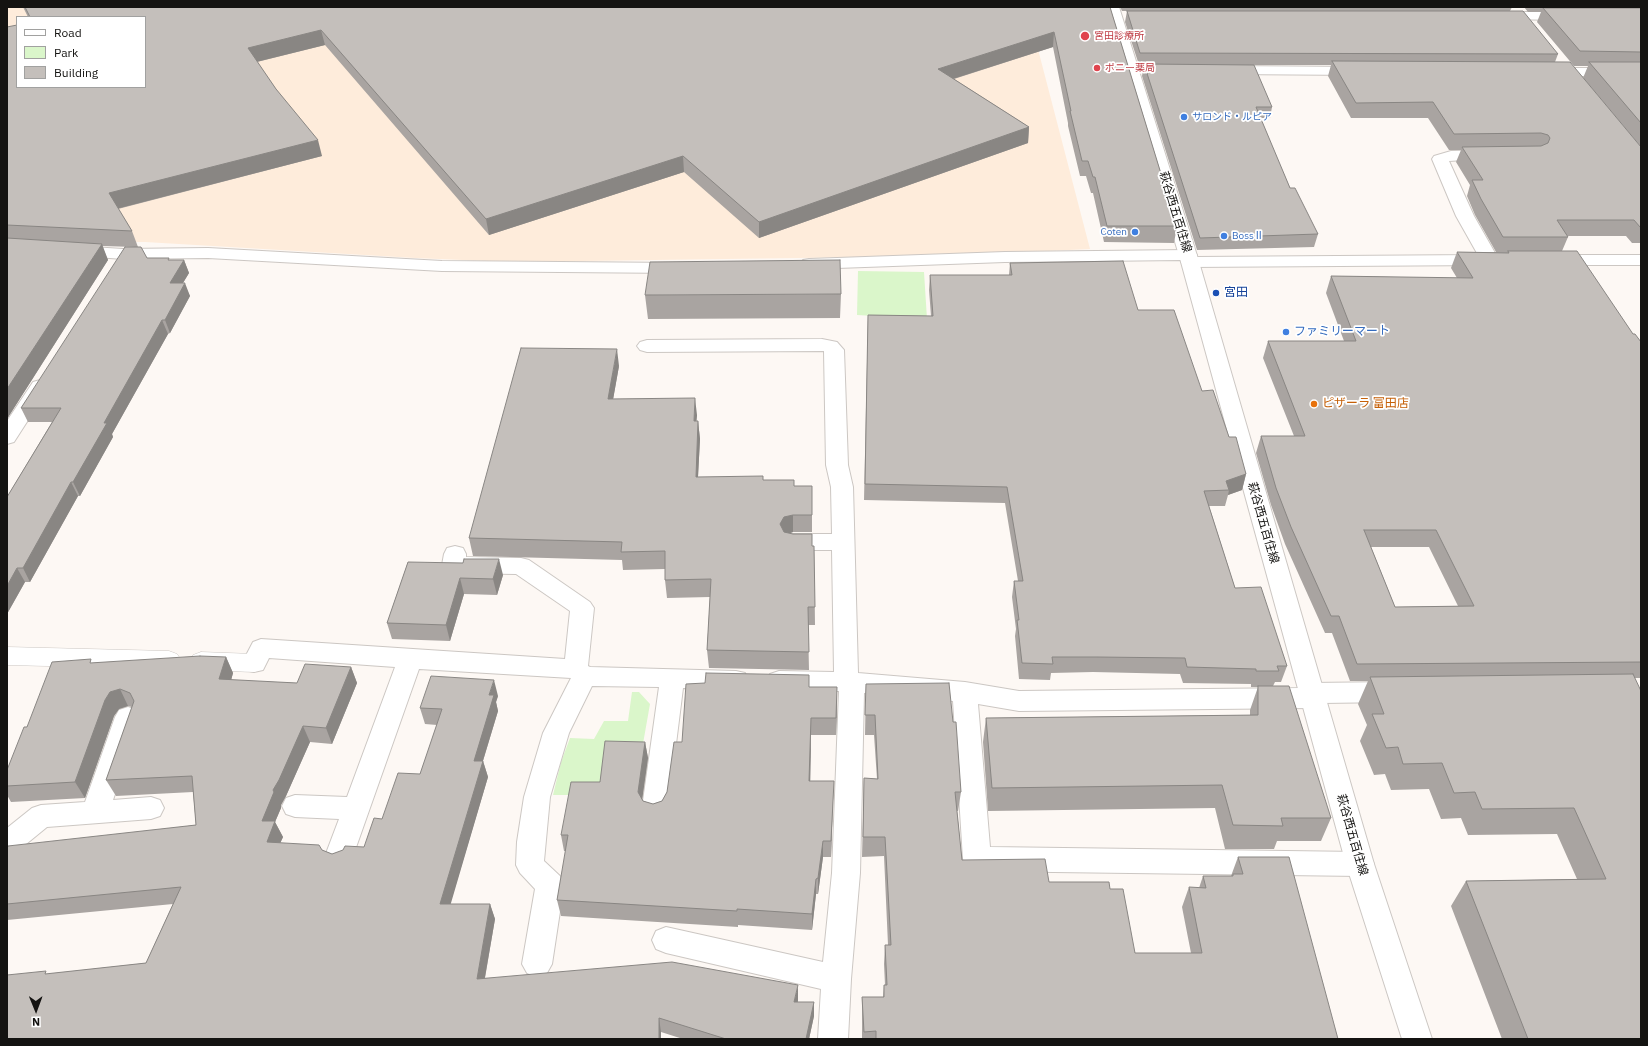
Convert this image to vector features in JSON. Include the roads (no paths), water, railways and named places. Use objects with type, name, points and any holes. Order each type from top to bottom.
[{"type":"street","points":[[1518,12],[1536,33]]},
{"type":"street","points":[[1484,16],[1518,12],[1586,16]]},
{"type":"street","name":"萩谷西五百住線","points":[[1119,13],[1139,70],[1189,258],[1311,695],[1360,864],[1417,1039]]},
{"type":"street","points":[[1554,55],[1578,84]]},
{"type":"street","points":[[1211,70],[1370,71]]},
{"type":"street","points":[[1536,72],[1641,72]]},
{"type":"street","points":[[790,265],[1004,257],[1498,260],[1465,216],[1440,159],[1451,156],[1504,155]]},
{"type":"street","points":[[61,250],[123,254],[208,253],[442,266],[655,269],[695,268]]},
{"type":"street","points":[[111,274],[123,254]]},
{"type":"street","points":[[1538,260],[1641,260]]},
{"type":"street","points":[[647,346],[822,345],[830,346],[834,350],[837,465],[842,487],[849,682],[846,873],[836,979],[833,1039]]},
{"type":"street","points":[[7,437],[48,372]]},
{"type":"street","points":[[793,542],[844,542]]},
{"type":"street","points":[[455,554],[453,565],[520,566],[582,608],[580,673],[542,774],[537,797],[531,842],[530,865],[550,885],[537,964]]},
{"type":"street","points":[[254,663],[261,648],[672,679],[849,682],[965,692],[1019,701],[1413,692]]},
{"type":"street","points":[[339,856],[410,659]]},
{"type":"street","points":[[655,808],[672,679]]},
{"type":"street","points":[[965,692],[977,859],[1360,864]]},
{"type":"street","points":[[95,812],[128,717]]},
{"type":"street","points":[[295,806],[355,809]]},
{"type":"street","points":[[7,855],[14,838],[41,816],[151,808]]},
{"type":"street","points":[[666,940],[836,979]]},
{"type":"lane","points":[[7,656],[254,663]]},
{"type":"place","name":"宮田診療所","points":[[1085,36]]},
{"type":"place","name":"ポニー薬局","points":[[1097,68]]},
{"type":"place","name":"サロンド・ルピア","points":[[1184,117]]},
{"type":"place","name":"Coten","points":[[1135,232]]},
{"type":"place","name":"BossⅡ","points":[[1224,236]]},
{"type":"place","name":"宮田","points":[[1216,293]]},
{"type":"place","name":"ファミリーマート","points":[[1286,332]]},
{"type":"place","name":"ピザーラ 富田店","points":[[1314,404]]}]
